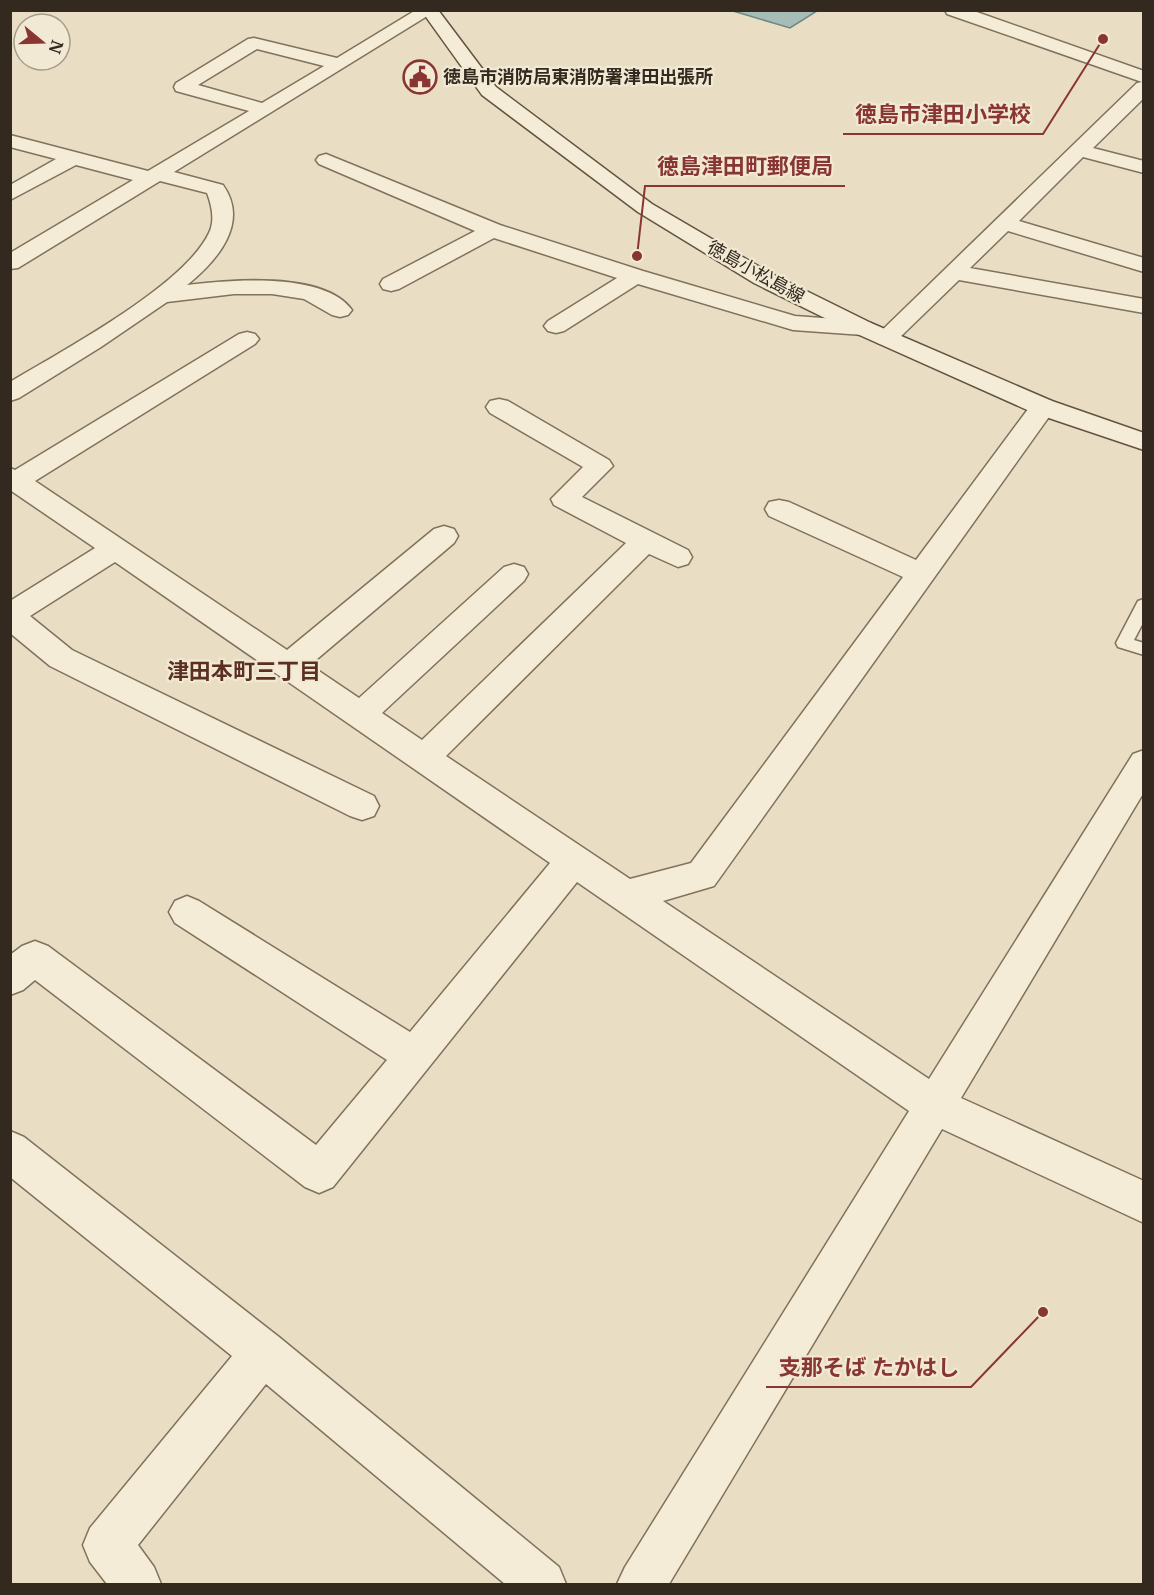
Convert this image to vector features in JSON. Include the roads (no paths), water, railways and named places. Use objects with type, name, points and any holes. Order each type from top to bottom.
[{"type":"street","points":[[10,263],[429,10]]},
{"type":"street","name":"徳島小松島線","points":[[429,10],[489,91],[645,207],[762,278],[863,328],[1043,407],[1143,442]]},
{"type":"street","points":[[953,10],[1143,77]]},
{"type":"street","points":[[265,109],[183,87],[254,44],[339,64]]},
{"type":"street","points":[[886,338],[1143,87]]},
{"type":"street","points":[[10,141],[74,158],[216,189],[224,214],[221,232],[213,247],[161,296],[10,393]]},
{"type":"street","points":[[1078,150],[1143,167]]},
{"type":"street","points":[[10,194],[74,158]]},
{"type":"street","points":[[326,160],[492,230],[635,276],[793,323],[863,328]]},
{"type":"street","points":[[1004,223],[1143,265]]},
{"type":"street","points":[[391,284],[492,230]]},
{"type":"street","points":[[953,272],[1143,306]]},
{"type":"street","points":[[556,326],[635,276]]},
{"type":"street","points":[[161,296],[230,287],[271,287],[309,293],[340,310]]},
{"type":"street","points":[[247,339],[13,479],[935,1106],[1143,1203]]},
{"type":"street","points":[[499,407],[600,466],[564,498],[678,557]]},
{"type":"street","points":[[626,896],[702,875],[1043,407]]},
{"type":"street","points":[[779,509],[922,574]]},
{"type":"street","points":[[288,666],[444,536]]},
{"type":"street","points":[[424,758],[645,541]]},
{"type":"street","points":[[116,548],[10,616],[61,658],[362,806]]},
{"type":"street","points":[[360,715],[514,574]]},
{"type":"street","points":[[642,1584],[1143,763]]},
{"type":"street","points":[[10,978],[34,958],[319,1173],[574,860]]},
{"type":"street","points":[[187,912],[414,1056]]},
{"type":"street","points":[[10,1151],[263,1353],[542,1584]]},
{"type":"street","points":[[136,1584],[107,1545],[263,1353]]},
{"type":"lane","points":[[1143,605],[1124,644],[1143,649]]},
{"type":"water","points":[[733,11],[817,11],[790,28]]},
{"type":"place","name":"徳島市津田小学校","points":[[1103,39]]},
{"type":"place","name":"徳島市消防局東消防署津田出張所","points":[[420,77]]},
{"type":"place","name":"徳島津田町郵便局","points":[[637,256]]},
{"type":"place","name":"支那そば たかはし","points":[[1043,1312]]},
{"type":"district","name":"津田本町三丁目","points":[[244,671]]}]
